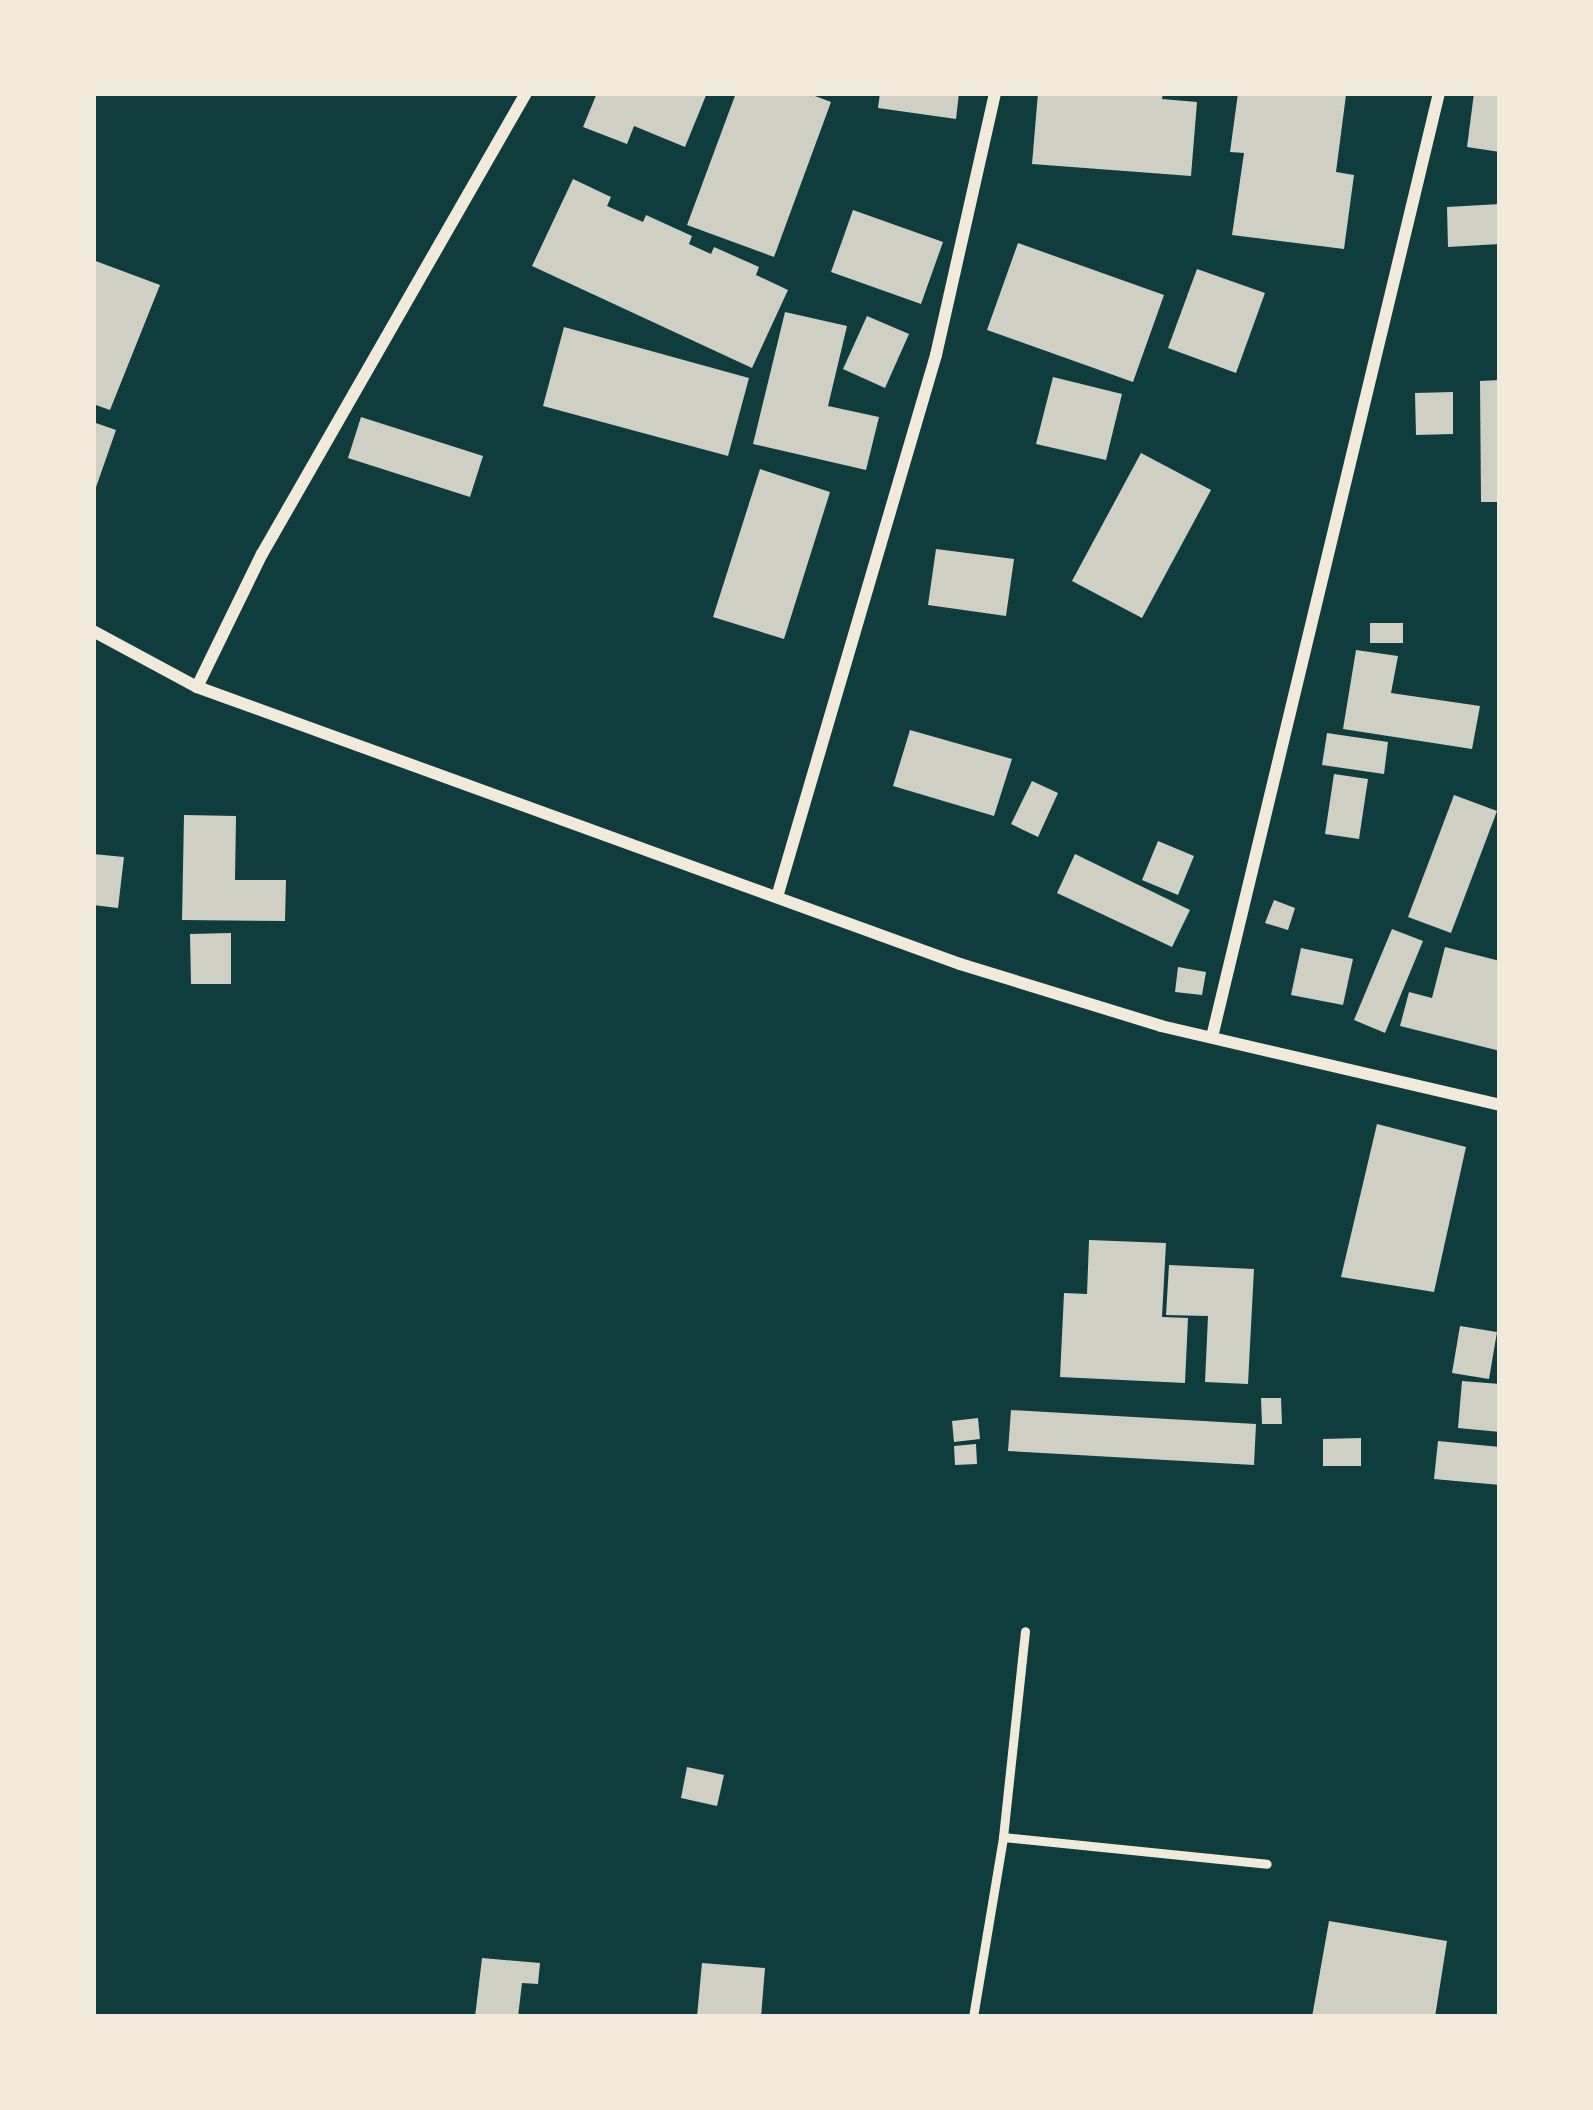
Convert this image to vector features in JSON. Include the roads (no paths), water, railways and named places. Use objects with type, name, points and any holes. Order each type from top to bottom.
[{"type":"street","points":[[196,688],[304,478],[526,93]]},
{"type":"street","points":[[777,897],[936,355],[995,93]]},
{"type":"street","points":[[1212,1037],[1439,93]]},
{"type":"street","points":[[93,631],[196,688],[960,964],[1212,1037],[1500,1105]]},
{"type":"lane","points":[[973,2017],[1003,1837],[1025,1631]]},
{"type":"lane","points":[[1003,1837],[1267,1864]]}]
